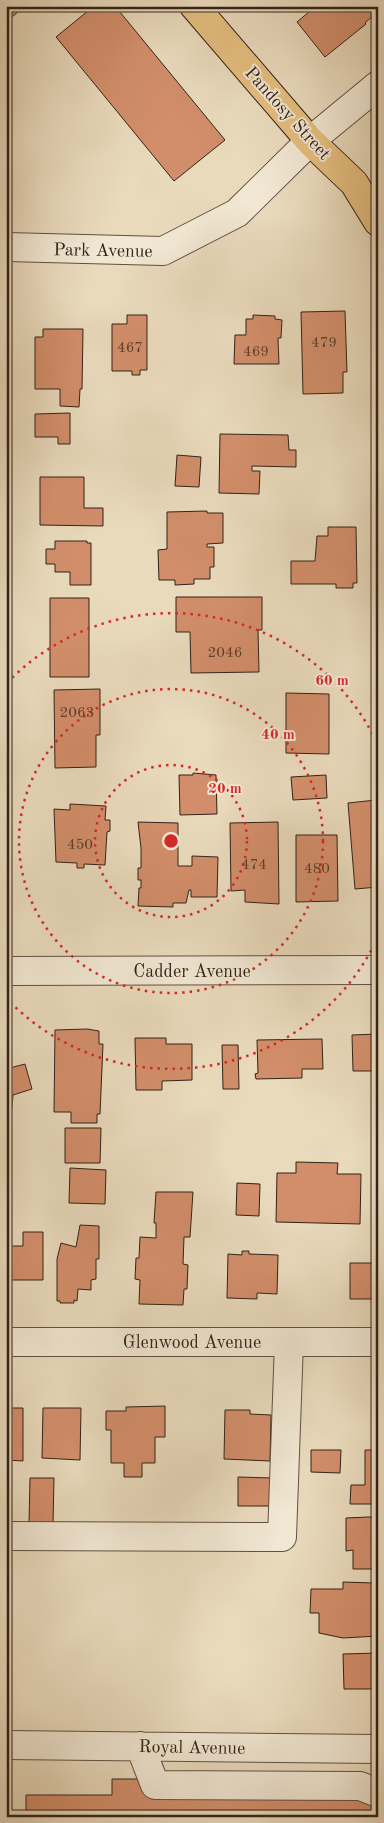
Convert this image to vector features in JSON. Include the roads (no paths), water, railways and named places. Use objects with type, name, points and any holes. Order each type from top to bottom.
[{"type":"main road","name":"Pandosy Street","points":[[194,6],[310,141],[354,182],[378,222]]},
{"type":"street","name":"Park Avenue","points":[[6,247],[163,251],[237,213],[310,141],[378,85]]},
{"type":"street","name":"Cadder Avenue","points":[[6,971],[378,970]]},
{"type":"street","name":"Glenwood Avenue","points":[[6,1342],[378,1342]]},
{"type":"street","points":[[6,1536],[282,1537],[289,1342]]},
{"type":"street","name":"Royal Avenue","points":[[6,1745],[378,1749]]},
{"type":"street","points":[[140,1746],[154,1785],[361,1788],[347,1749]]}]
